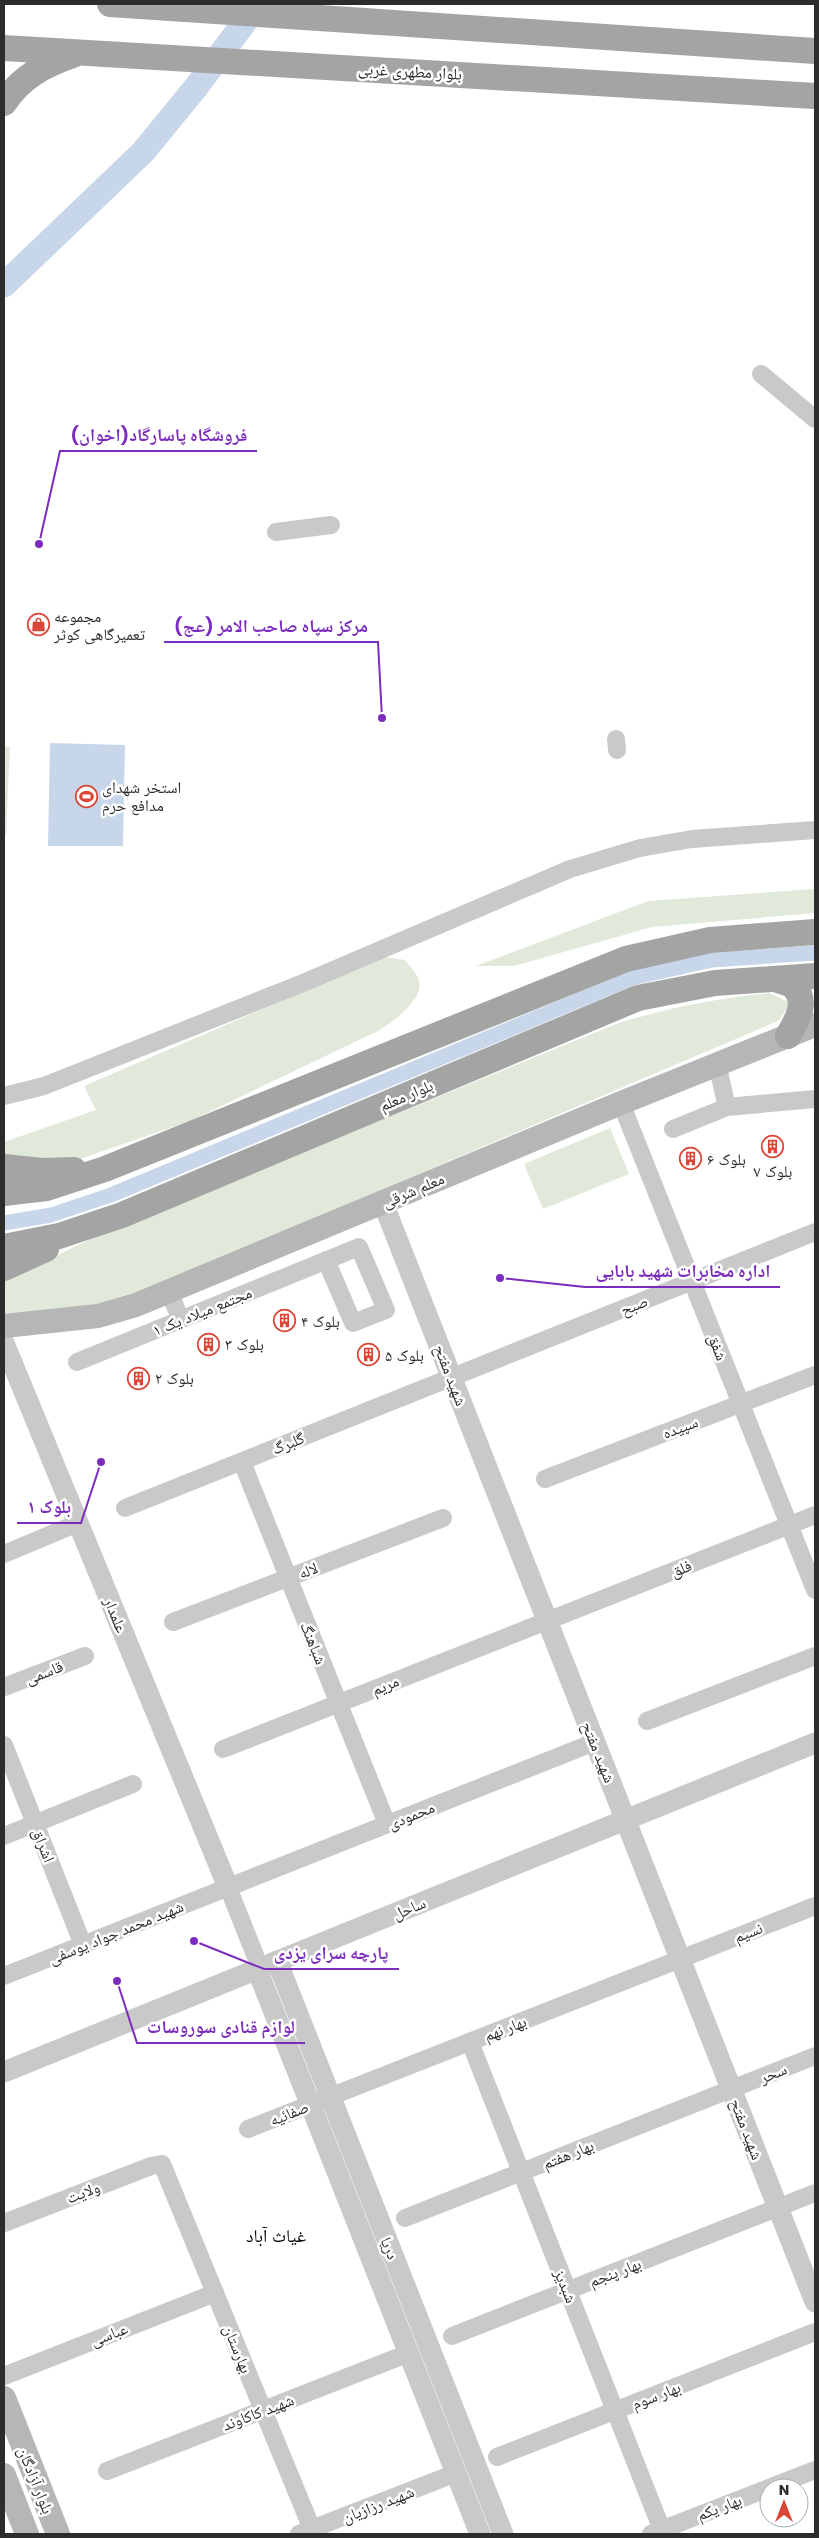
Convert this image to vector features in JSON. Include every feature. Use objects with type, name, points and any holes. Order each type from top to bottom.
[{"type":"main road","points":[[110,4],[815,51]]},
{"type":"main road","name":"بلوار مطهری غربی","points":[[4,48],[815,96]]},
{"type":"main road","points":[[4,103],[14,88],[33,71],[82,52]]},
{"type":"main road","points":[[4,1193],[47,1188],[105,1169],[626,959],[710,940],[815,932]]},
{"type":"main road","name":"بلوار معلم","points":[[4,1247],[59,1236],[122,1214],[638,998],[715,983],[815,976]]},
{"type":"main road","points":[[775,979],[794,987],[800,1000],[801,1014],[788,1036]]},
{"type":"main road","name":"معلم شرقی","points":[[4,1326],[98,1316],[136,1305],[815,1025]]},
{"type":"main road","points":[[4,1167],[42,1171],[105,1169]]},
{"type":"main road","points":[[4,1268],[122,1214]]},
{"type":"main road","name":"بلوار آزادگان","points":[[4,2398],[58,2534]]},
{"type":"main road","name":"بلوار آزادگان","points":[[4,2475],[27,2534]]},
{"type":"street","points":[[761,374],[815,419]]},
{"type":"street","points":[[276,532],[331,525]]},
{"type":"street","points":[[4,1096],[44,1086],[293,987],[570,869],[640,848],[692,839],[815,830]]},
{"type":"street","points":[[717,1064],[726,1107]]},
{"type":"street","points":[[673,1129],[726,1107],[815,1099]]},
{"type":"street","name":"شفق","points":[[622,1103],[815,1590]]},
{"type":"street","name":"شهید مفتح","points":[[383,1202],[815,2302]]},
{"type":"street","name":"صبح","points":[[452,1378],[815,1232]]},
{"type":"street","name":"مجتمع میلاد یک ۱","points":[[77,1362],[326,1260]]},
{"type":"street","points":[[169,1292],[181,1320]]},
{"type":"street","name":"علمدار","points":[[4,1343],[228,1887]]},
{"type":"street","name":"سپیده","points":[[545,1479],[815,1375]]},
{"type":"street","name":"گلبرگ","points":[[125,1508],[452,1378]]},
{"type":"street","name":"شباهنگ","points":[[242,1462],[387,1824]]},
{"type":"street","name":"فلق","points":[[547,1621],[815,1515]]},
{"type":"street","name":"لاله","points":[[173,1622],[443,1518]]},
{"type":"street","points":[[4,1554],[78,1523]]},
{"type":"street","name":"مریم","points":[[223,1749],[547,1621]]},
{"type":"street","name":"قاسمی","points":[[4,1687],[85,1656]]},
{"type":"street","points":[[647,1721],[815,1656]]},
{"type":"street","name":"محمودی","points":[[228,1887],[595,1742]]},
{"type":"street","name":"ساحل","points":[[4,2072],[256,1962],[277,1961],[815,1743]]},
{"type":"street","name":"اشراق","points":[[4,1745],[83,1945]]},
{"type":"street","points":[[4,1836],[134,1784]]},
{"type":"street","points":[[228,1887],[256,1962]]},
{"type":"street","name":"شهید محمد جواد یوسفی","points":[[4,1976],[228,1887]]},
{"type":"street","name":"نسیم","points":[[681,1960],[815,1906]]},
{"type":"street","name":"بهار نهم","points":[[330,2097],[681,1960]]},
{"type":"street","name":"دریا","points":[[277,1961],[503,2534]]},
{"type":"street","name":"دریا","points":[[256,1962],[480,2534]]},
{"type":"street","name":"شبدیز","points":[[470,2042],[615,2411],[656,2532]]},
{"type":"street","name":"سحر","points":[[732,2089],[815,2056]]},
{"type":"street","name":"بهار هفتم","points":[[405,2218],[732,2089]]},
{"type":"street","name":"صفائیه","points":[[248,2129],[330,2097]]},
{"type":"street","name":"ولایت","points":[[4,2223],[151,2166],[162,2164]]},
{"type":"street","name":"بهارستان","points":[[162,2164],[263,2410],[308,2533]]},
{"type":"street","name":"بهار پنجم","points":[[452,2336],[815,2193]]},
{"type":"street","points":[[362,2235],[382,2227]]},
{"type":"street","name":"عباسی","points":[[4,2376],[215,2293]]},
{"type":"street","name":"بهار سوم","points":[[497,2457],[815,2332]]},
{"type":"street","name":"شهید کاکاوند","points":[[107,2471],[409,2353]]},
{"type":"street","points":[[456,2473],[476,2465]]},
{"type":"street","name":"بهار یکم","points":[[656,2532],[815,2470]]},
{"type":"street","name":"شهید رزازیان","points":[[308,2533],[456,2473]]},
{"type":"green space","points":[[4,747],[10,747],[6,835],[4,835]]},
{"type":"green space","points":[[815,889],[815,913],[652,927],[514,966],[476,966],[648,901]]},
{"type":"green space","points":[[384,957],[405,960],[416,974],[419,984],[414,1000],[401,1014],[380,1030],[190,1121],[71,1162],[4,1158],[4,1142],[96,1110],[84,1086]]},
{"type":"green space","points":[[769,993],[791,1003],[778,1021],[127,1298],[93,1307],[4,1317],[4,1281],[89,1240],[616,1024],[691,1005]]},
{"type":"green space","points":[[610,1128],[629,1174],[543,1209],[524,1164]]},
{"type":"water","name":"استخر شهدای مدافع حرم","points":[[50,743],[125,745],[123,846],[48,846]]},
{"type":"waterway","points":[[4,285],[143,152],[197,86],[258,4]]},
{"type":"waterway","points":[[4,1223],[51,1215],[111,1195],[632,978],[712,960],[815,953]]},
{"type":"place","name":"فروشگاه پاسارگاد(اخوان)","points":[[39,544]]},
{"type":"place","name":"مجموعه تعمیرگاهی کوثر","points":[[38,625]]},
{"type":"place","name":"مرکز سپاه صاحب الامر (عج)","points":[[382,718]]},
{"type":"place","name":"استخر شهدای مدافع حرم","points":[[86,796]]},
{"type":"place","name":"بلوک ۷","points":[[773,1147]]},
{"type":"place","name":"بلوک ۶","points":[[691,1159]]},
{"type":"place","name":"اداره مخابرات شهید بابایی","points":[[500,1278]]},
{"type":"place","name":"بلوک ۴","points":[[285,1321]]},
{"type":"place","name":"بلوک ۳","points":[[209,1344]]},
{"type":"place","name":"بلوک ۵","points":[[369,1355]]},
{"type":"place","name":"بلوک ۲","points":[[139,1378]]},
{"type":"place","name":"بلوک ۱","points":[[101,1462]]},
{"type":"place","name":"پارچه سرای یزدی","points":[[194,1941]]},
{"type":"place","name":"لوازم قنادی سوروسات","points":[[117,1981]]},
{"type":"district","name":"غیاث آباد","points":[[276,2236]]}]
